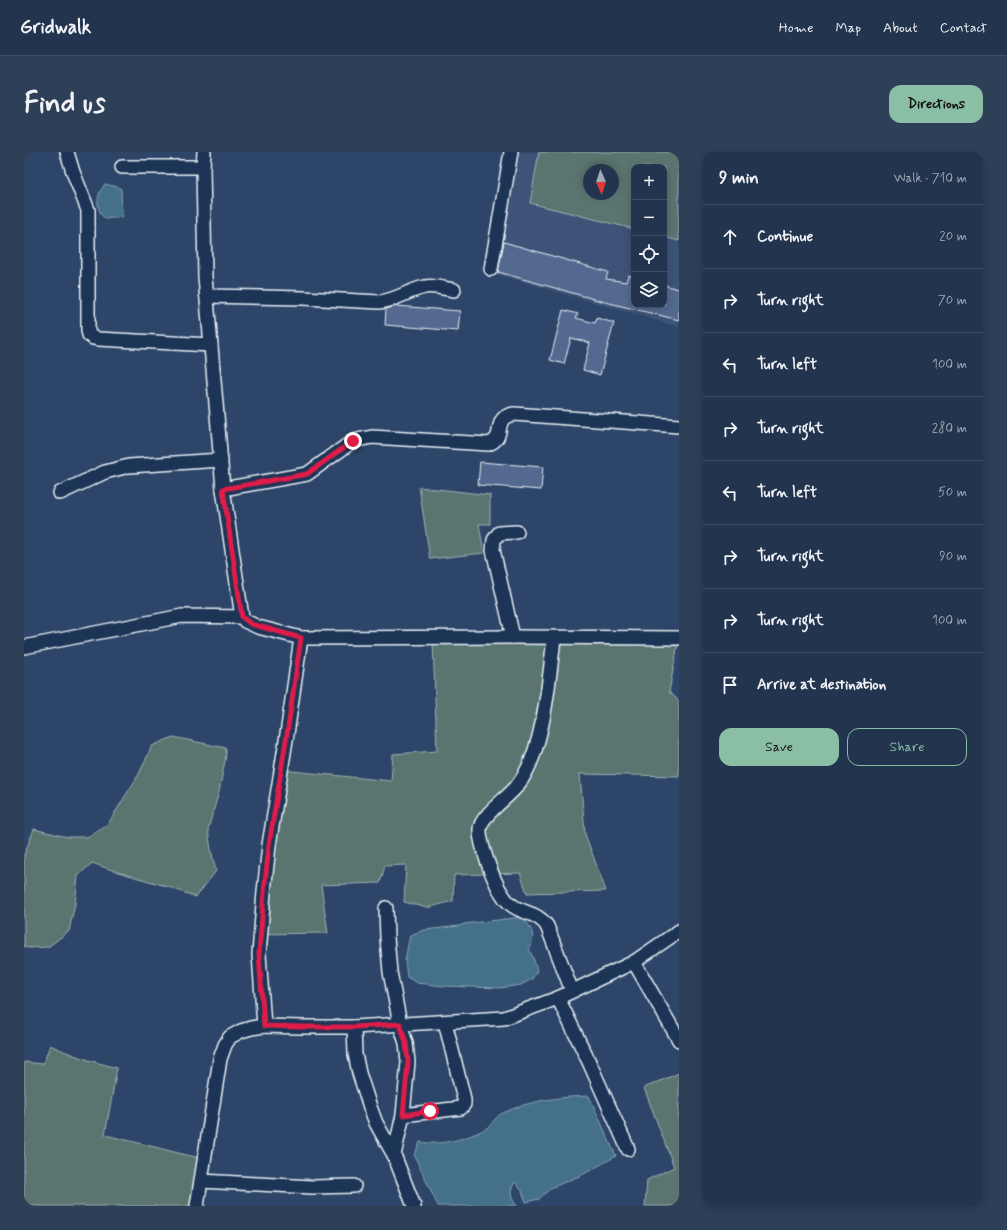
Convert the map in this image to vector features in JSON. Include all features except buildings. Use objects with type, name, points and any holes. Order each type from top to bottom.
[{"type":"street","points":[[67,152],[72,172],[88,210],[89,335],[98,339],[211,345]]},
{"type":"street","points":[[204,152],[205,277],[223,489],[242,617]]},
{"type":"street","points":[[491,269],[511,152]]},
{"type":"street","points":[[122,167],[203,167]]},
{"type":"street","points":[[207,296],[310,298],[379,302],[390,300],[432,286],[454,290]]},
{"type":"street","points":[[223,489],[307,474],[353,441],[372,437],[488,444],[498,436],[500,424],[504,417],[514,414],[679,426]]},
{"type":"street","points":[[60,493],[105,472],[129,466],[221,460]]},
{"type":"street","points":[[513,637],[494,550],[494,540],[499,533],[517,532]]},
{"type":"street","points":[[24,647],[182,616],[242,617],[251,624],[301,638],[679,638]]},
{"type":"street","points":[[264,1026],[259,954],[264,892],[269,845],[301,638]]},
{"type":"street","points":[[554,638],[546,704],[529,767],[517,786],[483,819],[480,827],[480,836],[489,867],[508,903],[518,910],[536,915],[543,920],[547,926],[572,991]]},
{"type":"street","points":[[386,908],[390,972],[400,1024],[406,1043],[408,1062],[403,1115],[394,1155]]},
{"type":"street","points":[[197,1206],[220,1059],[225,1045],[230,1037],[241,1030],[264,1026],[354,1027],[504,1018],[558,998],[634,962],[679,931]]},
{"type":"street","points":[[634,962],[679,1040]]},
{"type":"street","points":[[558,998],[590,1064],[628,1149]]},
{"type":"street","points":[[403,1115],[461,1108],[464,1104],[445,1022]]},
{"type":"street","points":[[354,1027],[355,1054],[359,1073],[376,1123],[394,1155],[414,1206]]},
{"type":"street","points":[[201,1181],[312,1187],[354,1186]]},
{"type":"shaded area","points":[[516,152],[679,152],[679,327],[495,274]]},
{"type":"shaded area","points":[[105,184],[121,189],[122,217],[105,219],[102,215],[98,206],[98,197]]},
{"type":"shaded area","points":[[523,917],[532,932],[533,940],[529,949],[537,971],[532,979],[521,985],[500,988],[443,986],[417,983],[407,977],[405,960],[410,935],[424,930]]},
{"type":"shaded area","points":[[589,1096],[616,1156],[584,1174],[551,1188],[539,1199],[526,1202],[522,1191],[515,1182],[511,1194],[517,1206],[438,1206],[414,1155],[420,1142],[436,1143],[462,1139],[487,1128],[500,1114],[534,1102],[556,1098]]},
{"type":"green space","points":[[539,152],[679,152],[679,241],[667,238],[667,164],[631,164],[631,228],[530,203]]},
{"type":"green space","points":[[419,487],[490,495],[490,524],[479,524],[484,553],[430,559]]},
{"type":"green space","points":[[433,641],[678,643],[669,692],[679,701],[679,776],[580,774],[585,834],[606,891],[527,893],[520,873],[454,875],[453,901],[427,908],[404,902],[406,865],[385,866],[380,883],[321,885],[328,933],[261,934],[282,770],[391,781],[393,754],[437,751]]},
{"type":"green space","points":[[173,737],[226,748],[219,792],[208,829],[216,871],[196,897],[92,863],[78,876],[75,904],[69,931],[48,947],[28,948],[24,946],[24,855],[34,829],[67,837],[87,837],[108,824],[139,774],[152,746]]},
{"type":"green space","points":[[50,1045],[83,1058],[117,1068],[105,1135],[204,1159],[197,1206],[24,1206],[24,1062],[43,1064]]},
{"type":"green space","points":[[679,1073],[679,1206],[645,1206],[647,1180],[674,1167],[644,1088]]},
{"type":"route","points":[[353,441],[307,474],[223,489],[242,617],[245,621],[258,627],[301,638],[269,845],[264,892],[259,954],[264,1026],[354,1027],[400,1024],[406,1043],[408,1062],[408,1077],[403,1115],[430,1111]]}]
